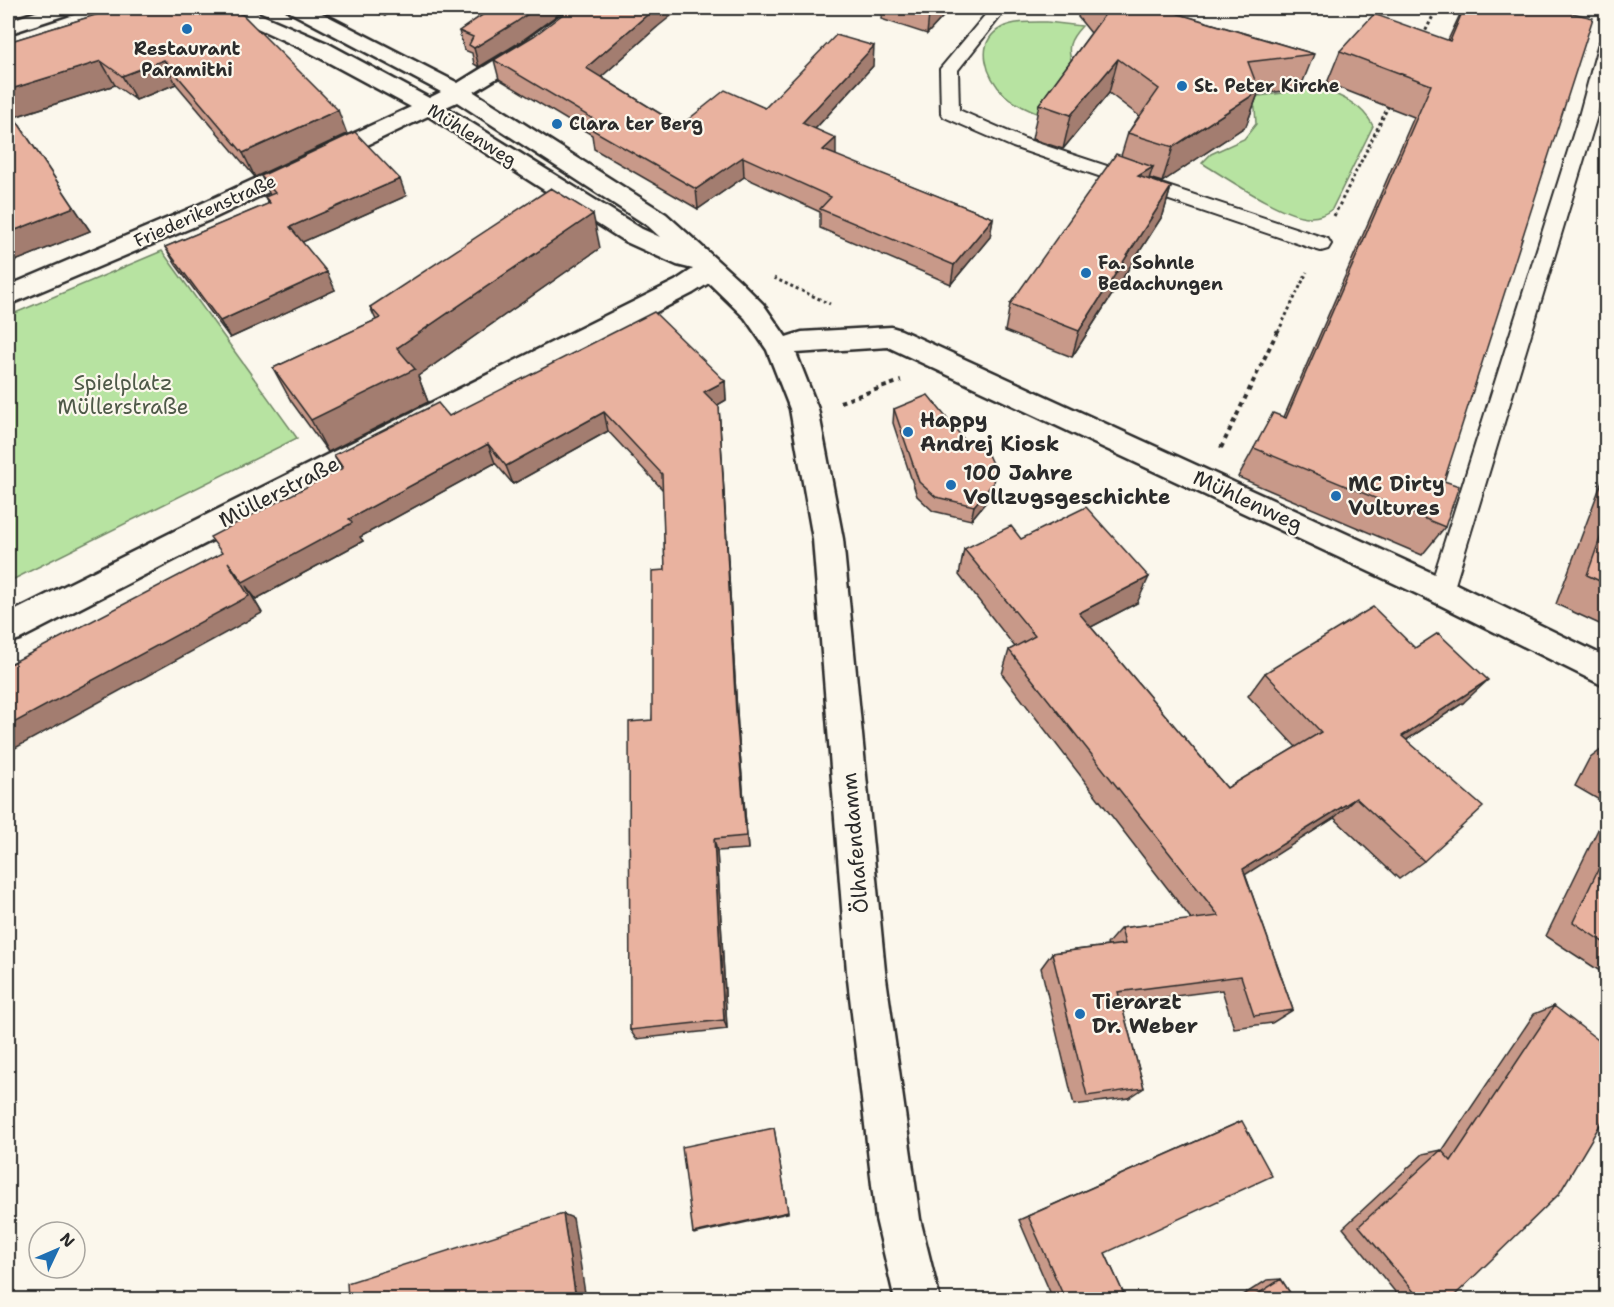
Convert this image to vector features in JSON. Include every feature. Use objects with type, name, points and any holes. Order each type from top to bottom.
[{"type":"street","points":[[8,28],[62,8]]},
{"type":"street","name":"Mühlenweg","points":[[231,8],[319,48],[429,107],[633,235],[710,270]]},
{"type":"street","name":"Mühlenweg","points":[[297,8],[368,43],[458,93],[657,220],[730,286],[754,311],[780,348],[800,397]]},
{"type":"street","name":"Friederikenstraße","points":[[8,296],[203,213],[458,93],[529,49],[583,8]]},
{"type":"street","name":"Müllerstraße","points":[[8,629],[684,287],[710,270]]},
{"type":"street","name":"Mühlenweg","points":[[780,348],[802,342],[891,337],[1441,591],[1606,673]]},
{"type":"street","name":"Ölhafendamm","points":[[800,397],[828,539],[866,971],[898,1219],[918,1299]]},
{"type":"lane","points":[[999,8],[949,69],[950,112],[1019,142],[1321,244]]},
{"type":"lane","points":[[1441,591],[1597,116],[1606,46]]},
{"type":"path","points":[[710,270],[750,268],[804,290],[891,337]]},
{"type":"path","points":[[800,397],[841,402],[921,374],[934,357]]},
{"type":"green space","points":[[1047,22],[1082,26],[1070,44],[1073,66],[1041,115],[1013,101],[998,88],[988,70],[985,51],[993,34],[1001,28],[1017,23]]},
{"type":"green space","points":[[1312,85],[1355,105],[1373,126],[1330,211],[1320,216],[1300,216],[1256,196],[1202,163],[1211,154],[1244,139],[1256,124],[1255,108],[1250,97],[1283,93]]},
{"type":"green space","name":"Spielplatz Müllerstraße","points":[[162,251],[297,438],[8,582],[8,316]]},
{"type":"building","points":[[118,8],[226,8],[243,15],[338,110],[243,153],[164,60],[122,76],[101,61],[8,90],[8,42]]},
{"type":"building","points":[[493,8],[536,8],[474,48],[469,45],[473,37],[459,31]]},
{"type":"building","points":[[571,8],[655,8],[586,68],[680,126],[725,90],[765,108],[836,35],[874,46],[802,123],[836,138],[823,150],[993,218],[954,265],[820,209],[831,197],[743,157],[696,189],[591,129],[600,123],[494,60],[534,36]]},
{"type":"building","points":[[905,8],[936,8],[929,15]]},
{"type":"building","points":[[1106,8],[1168,8],[1179,14],[1314,54],[1248,62],[1259,91],[1173,147],[1128,133],[1159,89],[1118,59],[1071,115],[1039,104],[1108,10]]},
{"type":"building","points":[[1464,8],[1552,8],[1593,18],[1444,481],[1459,486],[1445,527],[1254,448],[1273,413],[1286,418],[1431,85],[1340,51],[1374,14],[1450,41]]},
{"type":"building","points":[[8,108],[74,207],[8,233]]},
{"type":"building","points":[[355,132],[400,179],[290,227],[327,272],[220,321],[165,247],[270,203],[265,197],[275,193],[261,176]]},
{"type":"building","name":"Fa. Sohnle Bedachungen","points":[[1116,154],[1153,167],[1138,176],[1171,187],[1079,331],[1010,304]]},
{"type":"building","points":[[551,188],[593,214],[397,348],[415,369],[311,420],[273,368],[380,318],[370,307]]},
{"type":"building","points":[[654,312],[725,381],[704,392],[719,407],[736,713],[746,836],[714,839],[724,1020],[630,1030],[629,722],[652,720],[652,571],[665,570],[662,474],[604,412],[506,466],[488,444],[349,519],[352,523],[243,582],[228,562],[249,596],[8,726],[8,665],[222,553],[210,537],[343,468],[334,455],[438,403],[449,416]]},
{"type":"building","points":[[928,395],[966,442],[982,449],[988,455],[995,470],[993,483],[974,506],[936,497],[919,482],[894,409]]},
{"type":"building","points":[[1086,507],[1149,577],[1079,613],[1227,788],[1321,732],[1265,673],[1373,607],[1415,648],[1438,633],[1488,680],[1402,736],[1483,807],[1424,861],[1356,798],[1243,869],[1293,1010],[1254,1016],[1241,976],[1118,992],[1144,1088],[1087,1096],[1052,953],[1125,944],[1121,928],[1219,916],[1009,650],[1035,636],[964,549],[1011,526],[1021,539]]},
{"type":"building","points":[[1606,522],[1606,584],[1587,575]]},
{"type":"building","points":[[1606,757],[1606,772],[1601,768]]},
{"type":"building","points":[[1606,853],[1606,944],[1573,922]]},
{"type":"building","points":[[1554,1006],[1606,1046],[1606,1115],[1559,1194],[1451,1299],[1420,1299],[1359,1226],[1441,1150],[1451,1161]]},
{"type":"building","points":[[1242,1121],[1272,1176],[1105,1253],[1126,1299],[1065,1299],[1028,1216]]},
{"type":"building","points":[[774,1128],[788,1212],[693,1233],[682,1147]]},
{"type":"building","points":[[563,1214],[576,1299],[348,1299],[347,1283]]},
{"type":"building","points":[[1281,1279],[1294,1299],[1250,1299]]},
{"type":"place","name":"Restaurant Paramithi","points":[[187,29]]},
{"type":"place","name":"St. Peter Kirche","points":[[1182,86]]},
{"type":"place","name":"Clara ter Berg","points":[[557,124]]},
{"type":"place","name":"Fa. Sohnle Bedachungen","points":[[1086,273]]},
{"type":"place","name":"Happy Andrej Kiosk","points":[[908,432]]},
{"type":"place","name":"100 Jahre Vollzugsgeschichte","points":[[951,485]]},
{"type":"place","name":"MC Dirty Vultures","points":[[1336,496]]},
{"type":"place","name":"Tierarzt Dr. Weber","points":[[1080,1014]]}]
